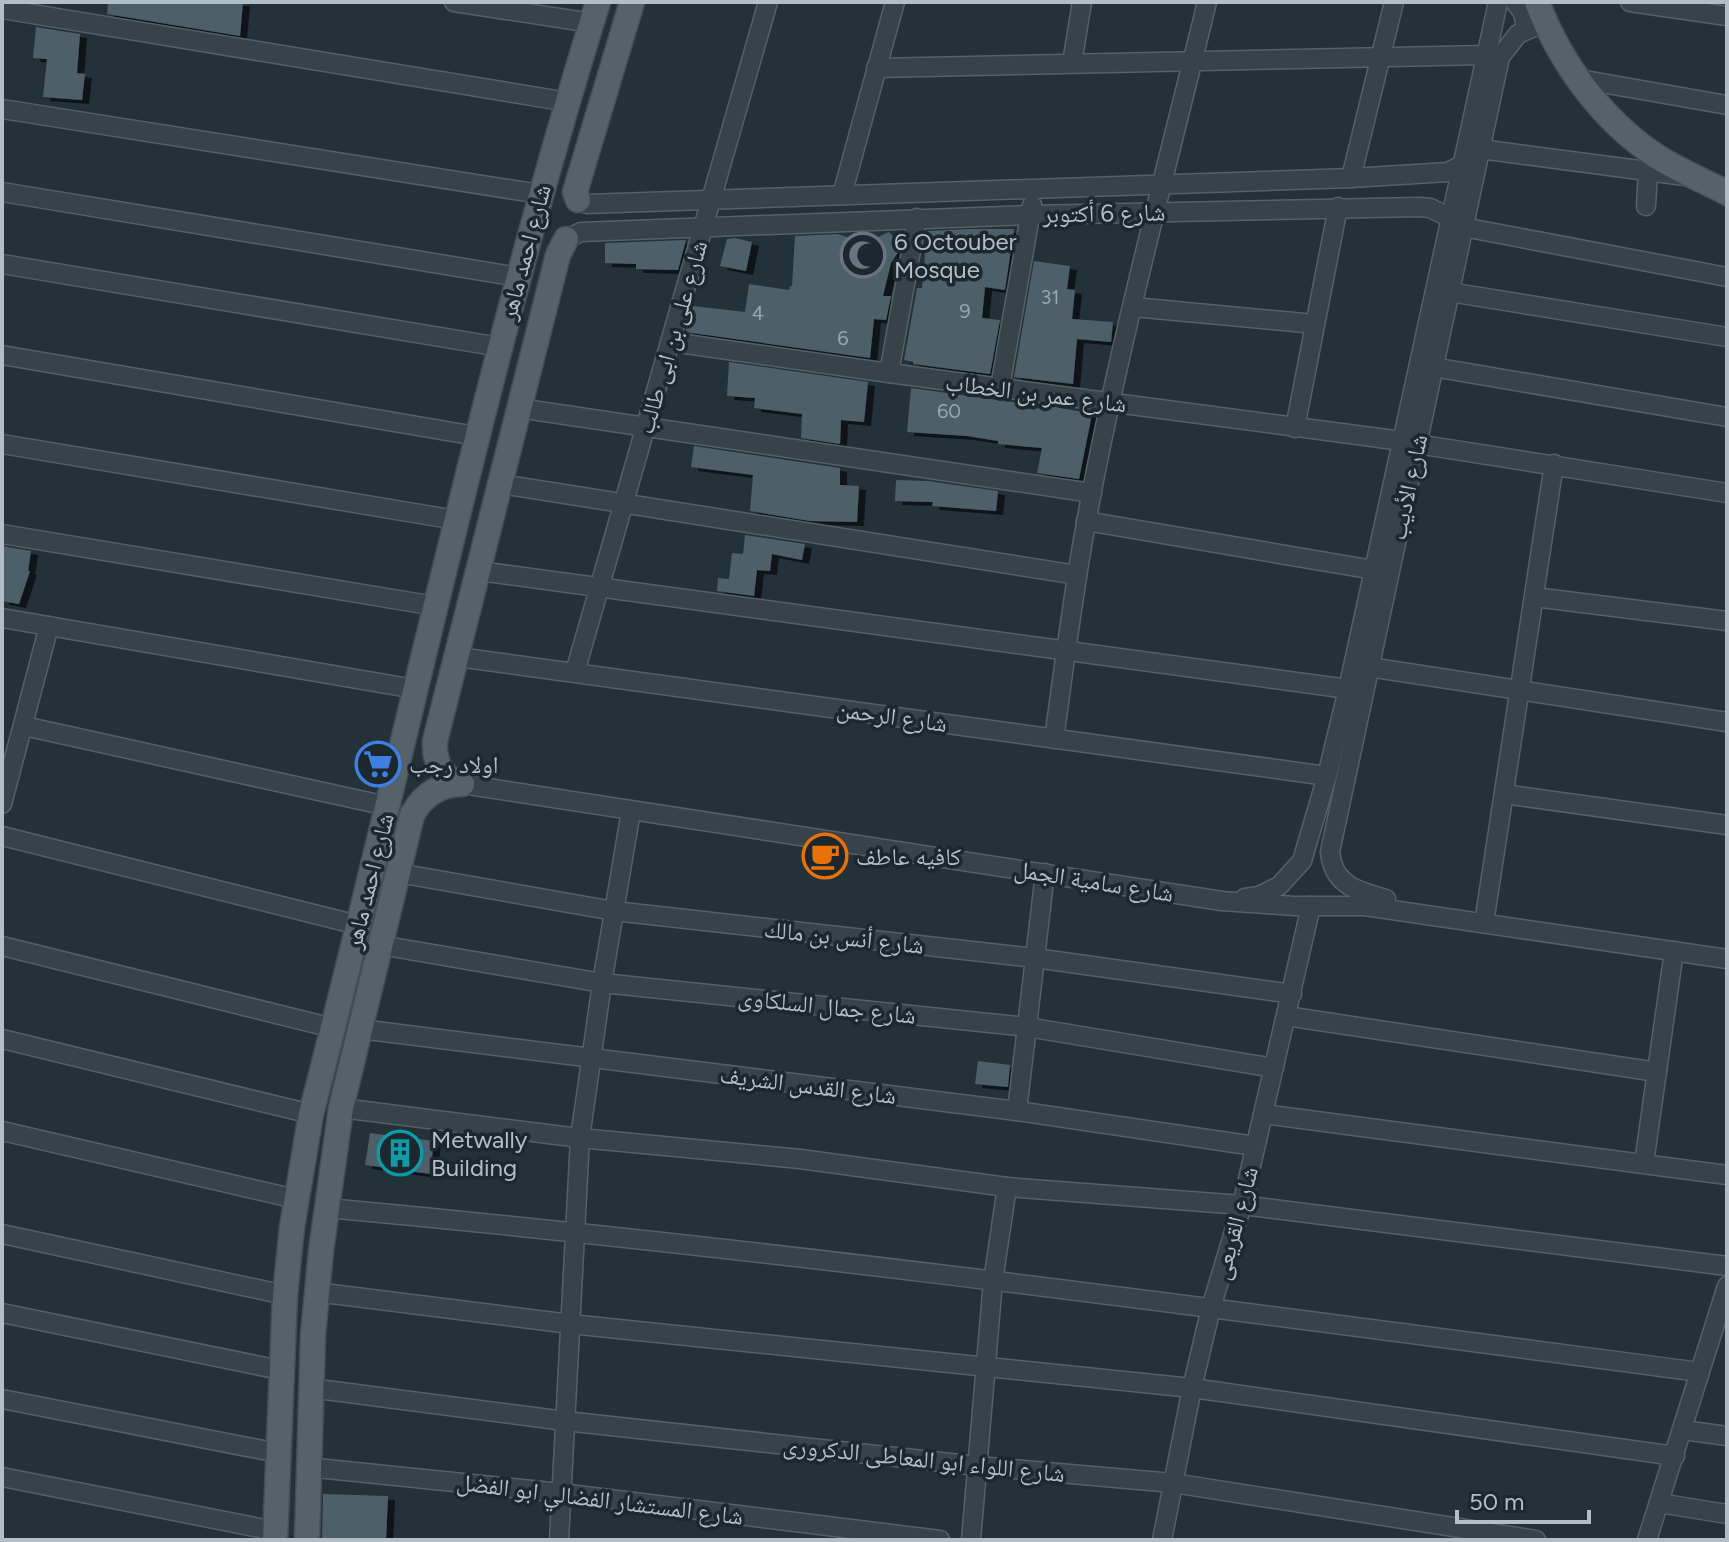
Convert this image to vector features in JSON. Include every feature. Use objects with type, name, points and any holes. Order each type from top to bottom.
[{"type":"main road","name":"شارع احمد ماهر","points":[[578,200],[575,192],[632,2]]},
{"type":"main road","name":"شارع احمد ماهر","points":[[275,1535],[285,1295],[296,1199],[311,1114],[476,436],[540,194],[595,13]]},
{"type":"main road","points":[[1536,18],[1601,107],[1637,142],[1658,157],[1727,193]]},
{"type":"main road","name":"شارع احمد ماهر","points":[[435,741],[518,408],[558,255],[566,239]]},
{"type":"main road","points":[[404,734],[435,741],[436,761],[440,769],[446,776],[462,784]]},
{"type":"main road","name":"شارع احمد ماهر","points":[[307,1540],[307,1467],[316,1292],[341,1108],[409,824],[417,806],[438,789],[462,784]]},
{"type":"main road","points":[[283,1332],[313,1335]]},
{"type":"street","points":[[454,2],[595,13]]},
{"type":"street","name":"شارع على بن ابى طالب","points":[[575,672],[768,2]]},
{"type":"street","points":[[842,195],[895,2]]},
{"type":"street","points":[[1072,63],[1082,2]]},
{"type":"street","points":[[1054,739],[1086,521],[1155,211],[1207,2]]},
{"type":"street","points":[[1351,178],[1394,2]]},
{"type":"street","name":"شارع الأديب","points":[[1222,901],[1270,892],[1295,870],[1307,848],[1348,689],[1374,570],[1433,367],[1449,292],[1462,165],[1498,2]]},
{"type":"street","points":[[1515,2],[1523,13],[1536,18]]},
{"type":"street","points":[[1630,2],[1727,16]]},
{"type":"street","points":[[2,9],[568,102]]},
{"type":"street","name":"شارع الأديب","points":[[1428,915],[1409,905],[1353,890],[1339,878],[1330,852],[1369,667],[1410,442],[1457,222],[1480,149],[1500,57],[1510,40],[1536,18]]},
{"type":"street","points":[[876,68],[1486,55]]},
{"type":"street","points":[[1579,79],[1727,105]]},
{"type":"street","points":[[2,109],[540,194]]},
{"type":"street","points":[[1480,149],[1695,177]]},
{"type":"street","name":"شارع 6 أكتوبر","points":[[578,200],[587,204],[1351,178],[1448,172],[1462,165]]},
{"type":"street","points":[[1646,206],[1648,171]]},
{"type":"street","points":[[1000,387],[1035,188]]},
{"type":"street","points":[[2,192],[519,277]]},
{"type":"street","points":[[1295,428],[1338,207]]},
{"type":"street","name":"شارع 6 أكتوبر","points":[[566,239],[581,232],[703,226],[1155,211],[1420,207],[1430,208],[1457,222],[1727,277]]},
{"type":"street","points":[[889,373],[917,218]]},
{"type":"street","points":[[2,264],[500,347]]},
{"type":"street","points":[[1449,292],[1727,337]]},
{"type":"street","points":[[1133,307],[1315,324]]},
{"type":"street","name":"شارع عمر بن الخطاب","points":[[671,342],[1410,442],[1727,493]]},
{"type":"street","points":[[2,355],[476,436]]},
{"type":"street","points":[[1433,367],[1727,417]]},
{"type":"street","points":[[518,408],[1092,493]]},
{"type":"street","points":[[2,444],[456,520]]},
{"type":"street","points":[[1484,923],[1554,464]]},
{"type":"street","points":[[501,484],[1077,575]]},
{"type":"street","points":[[1086,521],[1374,570]]},
{"type":"street","points":[[2,534],[435,606]]},
{"type":"street","points":[[479,571],[1348,689]]},
{"type":"street","points":[[1534,597],[1727,621]]},
{"type":"street","points":[[2,618],[415,689]]},
{"type":"street","points":[[2,804],[49,626]]},
{"type":"street","name":"شارع الرحمن","points":[[458,657],[1327,776]]},
{"type":"street","points":[[1369,667],[1727,722]]},
{"type":"street","points":[[24,726],[387,806]]},
{"type":"street","name":"شارع سامية الجمل","points":[[462,784],[1222,901],[1365,906],[1727,959]]},
{"type":"street","points":[[1504,794],[1727,825]]},
{"type":"street","points":[[559,1540],[580,1138],[631,811]]},
{"type":"street","points":[[2,836],[358,925]]},
{"type":"street","name":"شارع أنس بن مالك","points":[[398,873],[614,911],[1035,958],[1292,994]]},
{"type":"street","points":[[1017,1111],[1045,873]]},
{"type":"street","name":"شارع القريعى","points":[[1162,1540],[1192,1388],[1211,1308],[1242,1205],[1311,906]]},
{"type":"street","name":"شارع جمال السلكاوى","points":[[380,945],[602,983],[1027,1027],[1274,1068]]},
{"type":"street","points":[[2,946],[333,1028]]},
{"type":"street","points":[[1644,1163],[1674,951]]},
{"type":"street","points":[[1286,1016],[1657,1072]]},
{"type":"street","name":"شارع القدس الشريف","points":[[360,1029],[1017,1111],[1255,1146]]},
{"type":"street","points":[[2,1039],[311,1114]]},
{"type":"street","points":[[341,1108],[580,1138],[800,1159],[1007,1187],[1242,1205],[1727,1266]]},
{"type":"street","points":[[1263,1114],[1727,1175]]},
{"type":"street","points":[[2,1131],[296,1199]]},
{"type":"street","points":[[971,1540],[993,1281],[1007,1187]]},
{"type":"street","points":[[327,1208],[577,1231],[1211,1308],[1700,1372]]},
{"type":"street","points":[[2,1234],[285,1295]]},
{"type":"street","points":[[1647,1540],[1700,1372],[1720,1336],[1727,1286]]},
{"type":"street","points":[[316,1292],[570,1324],[1192,1388],[1675,1456]]},
{"type":"street","points":[[2,1313],[280,1370]]},
{"type":"street","name":"شارع اللواء ابو المعاطى الدكرورى","points":[[310,1388],[565,1421],[978,1466],[1173,1483],[1536,1540]]},
{"type":"street","points":[[2,1399],[278,1453]]},
{"type":"street","points":[[1683,1430],[1727,1436]]},
{"type":"street","name":"شارع المستشار الفضالي ابو الفضل","points":[[307,1467],[561,1493],[940,1540]]},
{"type":"street","points":[[2,1477],[275,1535]]},
{"type":"street","points":[[1659,1503],[1727,1514]]},
{"type":"building","points":[[108,2],[243,2],[240,36],[107,14]]},
{"type":"building","points":[[36,27],[80,34],[77,73],[85,74],[82,100],[43,97],[47,59],[33,58]]},
{"type":"building","points":[[1014,229],[1005,290],[985,287],[982,318],[1000,320],[990,374],[913,364],[904,360],[917,288],[922,288],[927,231]]},
{"type":"building","points":[[889,232],[900,244],[899,251],[891,263],[883,296],[891,296],[886,320],[874,319],[870,358],[685,332],[693,306],[745,312],[749,284],[789,290],[792,286],[795,236],[838,234],[850,238],[878,237]]},
{"type":"building","points":[[727,239],[752,242],[746,271],[720,266]]},
{"type":"building","points":[[686,240],[678,270],[636,269],[636,264],[605,263],[605,243]]},
{"type":"building","points":[[1034,261],[1070,266],[1067,289],[1075,290],[1072,319],[1113,322],[1111,342],[1077,339],[1073,384],[1014,377]]},
{"type":"building","points":[[729,362],[868,382],[864,422],[841,420],[840,444],[801,438],[802,414],[754,408],[755,398],[727,396]]},
{"type":"building","points":[[911,388],[1028,404],[1027,409],[1057,407],[1092,414],[1079,479],[1037,473],[1042,448],[998,444],[998,441],[967,436],[907,432]]},
{"type":"building","points":[[694,446],[840,468],[840,485],[859,486],[857,522],[810,521],[750,511],[753,475],[691,467]]},
{"type":"building","points":[[896,480],[928,481],[998,491],[996,511],[932,506],[933,502],[895,501]]},
{"type":"building","points":[[745,535],[805,544],[802,560],[772,554],[770,571],[757,570],[754,596],[717,591],[718,578],[729,579],[732,553],[743,554]]},
{"type":"building","points":[[2,546],[31,551],[30,571],[19,604],[2,601]]},
{"type":"building","points":[[978,1061],[1010,1065],[1008,1087],[975,1084]]},
{"type":"building","name":"Metwally Building","points":[[370,1133],[434,1141],[430,1174],[365,1165]]},
{"type":"building","points":[[323,1494],[388,1496],[386,1540],[322,1540]]},
{"type":"place","name":"6 Octouber Mosque","points":[[863,255]]},
{"type":"place","name":"اولاد رجب","points":[[378,764]]},
{"type":"place","name":"كافيه عاطف","points":[[825,856]]},
{"type":"place","name":"Metwally Building","points":[[400,1153]]}]
